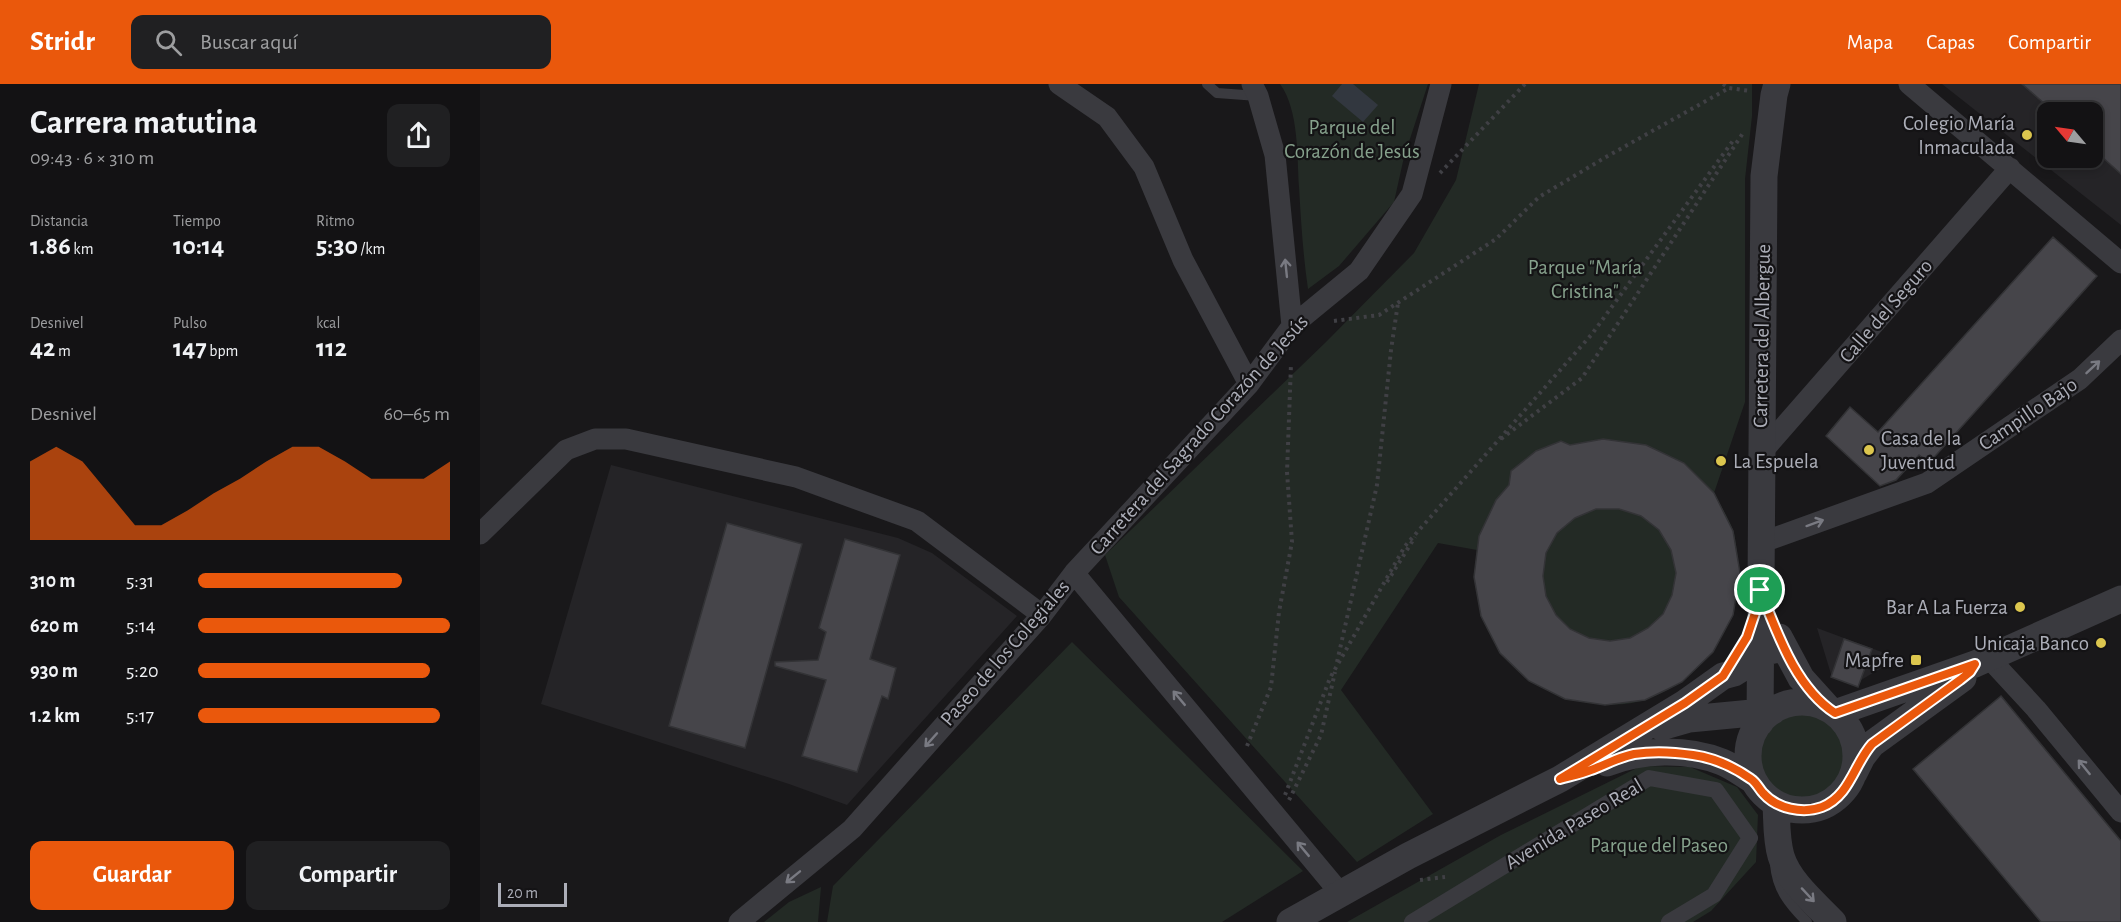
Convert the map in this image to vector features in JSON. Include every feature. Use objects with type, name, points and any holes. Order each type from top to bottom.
[{"type":"street","points":[[1059,84],[1107,117],[1144,167],[1182,260],[1249,384]]},
{"type":"street","name":"Carretera del Sagrado Corazón de Jesús","points":[[1074,573],[1249,384],[1292,326],[1359,271],[1412,194],[1441,84]]},
{"type":"street","name":"Carretera del Albergue","points":[[1764,716],[1760,656],[1760,543],[1764,176],[1777,84]]},
{"type":"street","points":[[1909,84],[2121,263]]},
{"type":"street","points":[[1255,90],[1275,155],[1292,326]]},
{"type":"street","name":"Calle del Seguro","points":[[1761,453],[2010,168]]},
{"type":"street","name":"Campillo Bajo","points":[[1760,543],[1927,483],[2079,379],[2121,340]]},
{"type":"street","points":[[480,534],[566,450],[595,439],[626,439],[796,477],[917,521],[1042,615]]},
{"type":"street","name":"Paseo de los Colegiales","points":[[739,922],[852,830],[1042,615],[1074,573],[1341,894]]},
{"type":"street","name":"Carretera del Albergue","points":[[1760,590],[1786,652],[1801,678],[1832,711]]},
{"type":"street","name":"Carretera del Albergue","points":[[1723,676],[1747,637],[1760,590]]},
{"type":"street","points":[[1832,711],[1982,660],[2121,599]]},
{"type":"street","name":"Avenida Paseo Real","points":[[1290,922],[1408,856],[1560,779],[1624,742],[1723,676],[1734,673],[1774,649],[1786,652]]},
{"type":"street","points":[[1854,773],[1856,755],[1852,737],[1843,721],[1832,711],[1817,705],[1802,702],[1787,705],[1764,716],[1751,741],[1748,754],[1749,766],[1754,781],[1764,794],[1776,804],[1799,810],[1822,807],[1836,799],[1846,787],[1854,773],[1862,757],[1872,744],[1960,680],[1982,660]]},
{"type":"street","points":[[1982,660],[2036,709],[2121,812]]},
{"type":"street","name":"Avenida Paseo Real","points":[[1624,742],[1668,724],[1695,719],[1764,716]]},
{"type":"street","points":[[1695,719],[1690,724],[1689,737],[1695,750],[1705,757]]},
{"type":"street","name":"Avenida Paseo Real","points":[[1560,779],[1635,754],[1665,752],[1705,757],[1725,763],[1754,781]]},
{"type":"street","name":"Avenida Paseo Real","points":[[1412,922],[1649,778],[1716,790],[1750,838],[1714,895],[1670,922]]},
{"type":"street","points":[[1776,804],[1781,856],[1793,877],[1833,922]]},
{"type":"lane","points":[[1207,84],[1217,93],[1255,90]]},
{"type":"lane","points":[[1778,837],[1775,864],[1777,880],[1792,906],[1807,922]]},
{"type":"path","points":[[1436,178],[1525,84]]},
{"type":"path","points":[[1238,768],[1270,687],[1279,612],[1292,542],[1287,472],[1292,326],[1379,315],[1496,239],[1539,197],[1729,88]]},
{"type":"path","points":[[1337,663],[1426,519],[1496,443],[1581,378],[1734,144],[1747,128]]},
{"type":"path","points":[[1474,467],[1592,334],[1735,138]]},
{"type":"path","points":[[1280,820],[1321,735],[1377,485],[1398,303]]},
{"type":"path","points":[[1297,808],[1285,795],[1330,678],[1357,630]]},
{"type":"shaded area","points":[[1342,84],[1353,84],[1378,105],[1363,122],[1332,96]]},
{"type":"shaded area","name":"Colegio María Inmaculada","points":[[1942,84],[2121,84],[2121,225],[2049,168],[2103,168],[2103,102],[2037,102],[2037,159]]},
{"type":"shaded area","points":[[611,465],[898,538],[932,553],[1017,616],[847,805],[541,704]]},
{"type":"shaded area","points":[[1817,628],[1898,658],[1856,683],[1831,674]]},
{"type":"green space","name":"Parque del Corazón de Jesús","points":[[1280,84],[1428,84],[1404,157],[1394,202],[1339,266],[1308,289],[1302,238],[1296,134],[1291,107]]},
{"type":"green space","name":"Parque \"María Cristina\"","points":[[1479,84],[1752,84],[1752,116],[1745,179],[1745,402],[1714,493],[1733,530],[1739,576],[1736,599],[1719,642],[1688,676],[1669,689],[1647,699],[1627,704],[1565,699],[1474,577],[1477,550],[1438,543],[1341,690],[1433,814],[1357,862],[1119,597],[1105,555],[1326,342],[1414,253],[1456,180]]},
{"type":"green space","points":[[1072,642],[1303,871],[1222,922],[827,922],[833,886]]},
{"type":"green space","points":[[1802,711],[1819,715],[1834,724],[1843,739],[1847,756],[1843,773],[1834,788],[1819,797],[1802,801],[1785,797],[1770,788],[1761,773],[1757,756],[1761,739],[1770,724],[1785,715]]},
{"type":"green space","name":"Parque del Paseo","points":[[1641,766],[1690,767],[1737,787],[1758,815],[1756,862],[1711,911],[1693,922],[1347,922],[1501,835]]},
{"type":"green space","points":[[821,887],[818,922],[764,922],[789,902]]},
{"type":"building","points":[[2022,84],[2121,84],[2121,174],[2103,158],[2103,102],[2043,102]]},
{"type":"building","points":[[2053,237],[2097,276],[1929,463],[1919,455],[1896,480],[1880,486],[1826,436],[1850,407],[1878,432]]},
{"type":"building","points":[[1603,439],[1646,445],[1684,463],[1714,493],[1733,531],[1740,573],[1733,615],[1713,652],[1682,682],[1645,700],[1605,705],[1565,699],[1529,681],[1500,653],[1481,616],[1474,577],[1479,536],[1496,500],[1509,485],[1511,471],[1536,451],[1561,441],[1570,445]],"holes":[[[1596,509],[1619,509],[1641,516],[1659,530],[1671,550],[1676,573],[1672,595],[1663,614],[1648,628],[1630,638],[1610,641],[1589,638],[1570,629],[1556,615],[1546,596],[1543,576],[1546,553],[1557,533],[1575,518]]]},
{"type":"building","points":[[727,523],[802,544],[745,748],[669,726]]},
{"type":"building","points":[[845,539],[900,555],[870,659],[896,668],[888,699],[882,696],[857,772],[802,756],[826,680],[775,666],[775,662],[818,660],[826,632],[819,628]]},
{"type":"building","points":[[1844,639],[1872,649],[1858,687],[1831,677]]},
{"type":"building","points":[[2001,696],[2121,841],[2121,922],[2041,922],[1913,769]]},
{"type":"place","name":"Colegio María Inmaculada","points":[[2027,135]]},
{"type":"place","name":"Casa de la Juventud","points":[[1869,450]]},
{"type":"place","name":"La Espuela","points":[[1721,461]]},
{"type":"place","name":"Bar A La Fuerza","points":[[2020,607]]},
{"type":"place","name":"Unicaja Banco","points":[[2101,643]]},
{"type":"place","name":"Mapfre","points":[[1916,660]]},
{"type":"route","points":[[1760,590],[1774,626],[1801,678],[1835,713],[1975,664],[1970,672],[1960,680],[1872,744],[1866,750],[1846,787],[1836,799],[1822,807],[1807,810],[1791,809],[1776,804],[1754,781],[1725,763],[1684,754],[1665,752],[1635,754],[1560,779],[1685,703],[1723,676],[1747,637],[1760,590]]}]
